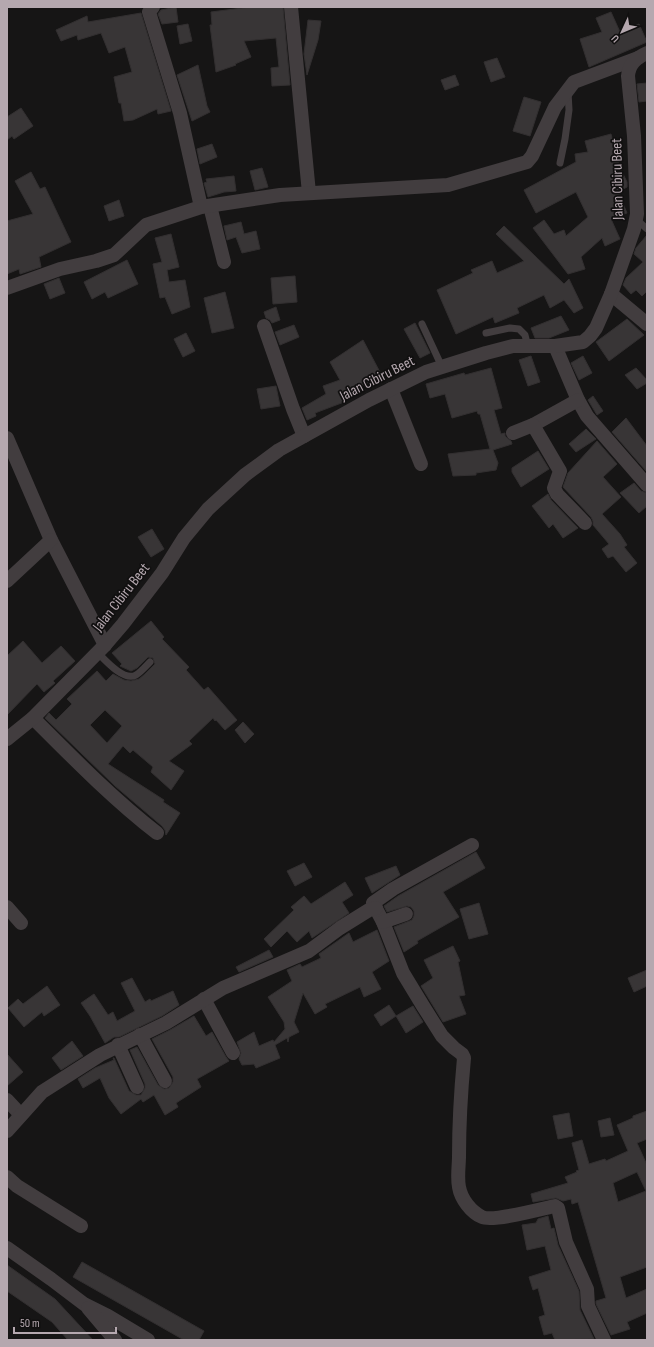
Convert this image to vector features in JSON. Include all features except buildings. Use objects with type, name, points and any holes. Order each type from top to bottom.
[{"type":"street","points":[[153,7],[149,12],[180,113],[206,207],[224,262]]},
{"type":"street","points":[[291,7],[309,193]]},
{"type":"street","points":[[7,288],[60,269],[114,255],[146,226],[206,207],[280,195],[448,185],[527,162],[532,156],[555,107],[574,82],[642,56]]},
{"type":"street","name":"Jalan Cibiru Beet","points":[[7,738],[33,718],[101,648],[136,607],[162,573],[184,538],[208,508],[245,475],[279,450],[391,389],[426,372],[508,348],[555,346],[584,342],[596,328],[611,294],[636,219],[634,136],[628,68],[642,56]]},
{"type":"street","points":[[611,294],[647,324]]},
{"type":"street","points":[[636,314],[638,322],[647,334]]},
{"type":"street","points":[[264,326],[304,436]]},
{"type":"street","points":[[555,346],[578,400],[587,416],[647,485]]},
{"type":"street","points":[[391,389],[421,464]]},
{"type":"street","points":[[513,433],[533,425],[578,400]]},
{"type":"street","points":[[533,425],[560,471],[554,488],[557,494],[585,523]]},
{"type":"street","points":[[7,438],[51,540],[101,648]]},
{"type":"street","points":[[7,581],[51,540]]},
{"type":"street","points":[[33,718],[73,759],[141,821],[158,833]]},
{"type":"street","points":[[472,845],[373,903],[384,922],[403,972],[442,1036],[462,1054],[464,1058],[459,1140],[459,1186],[463,1198],[469,1207],[483,1218],[507,1217],[555,1206],[558,1208],[566,1242],[588,1289],[588,1306],[604,1340]]},
{"type":"street","points":[[7,907],[21,923]]},
{"type":"street","points":[[7,1131],[42,1092],[100,1055],[166,1023],[223,988],[309,951],[340,928],[369,910],[376,908]]},
{"type":"street","points":[[384,922],[406,914]]},
{"type":"street","points":[[204,999],[233,1053]]},
{"type":"street","points":[[140,1035],[165,1081]]},
{"type":"street","points":[[118,1046],[137,1088]]},
{"type":"street","points":[[7,1100],[21,1115]]},
{"type":"street","points":[[7,1177],[17,1186],[81,1226]]},
{"type":"street","points":[[7,1248],[84,1304],[108,1316],[148,1340]]},
{"type":"street","points":[[84,1304],[115,1340]]},
{"type":"lane","points":[[560,163],[569,110],[568,90]]},
{"type":"lane","points":[[636,219],[647,229]]},
{"type":"lane","points":[[422,324],[442,367]]},
{"type":"lane","points":[[486,334],[510,328],[519,329],[525,335],[528,347]]},
{"type":"lane","points":[[101,648],[114,668],[130,677],[136,675],[150,662]]}]
